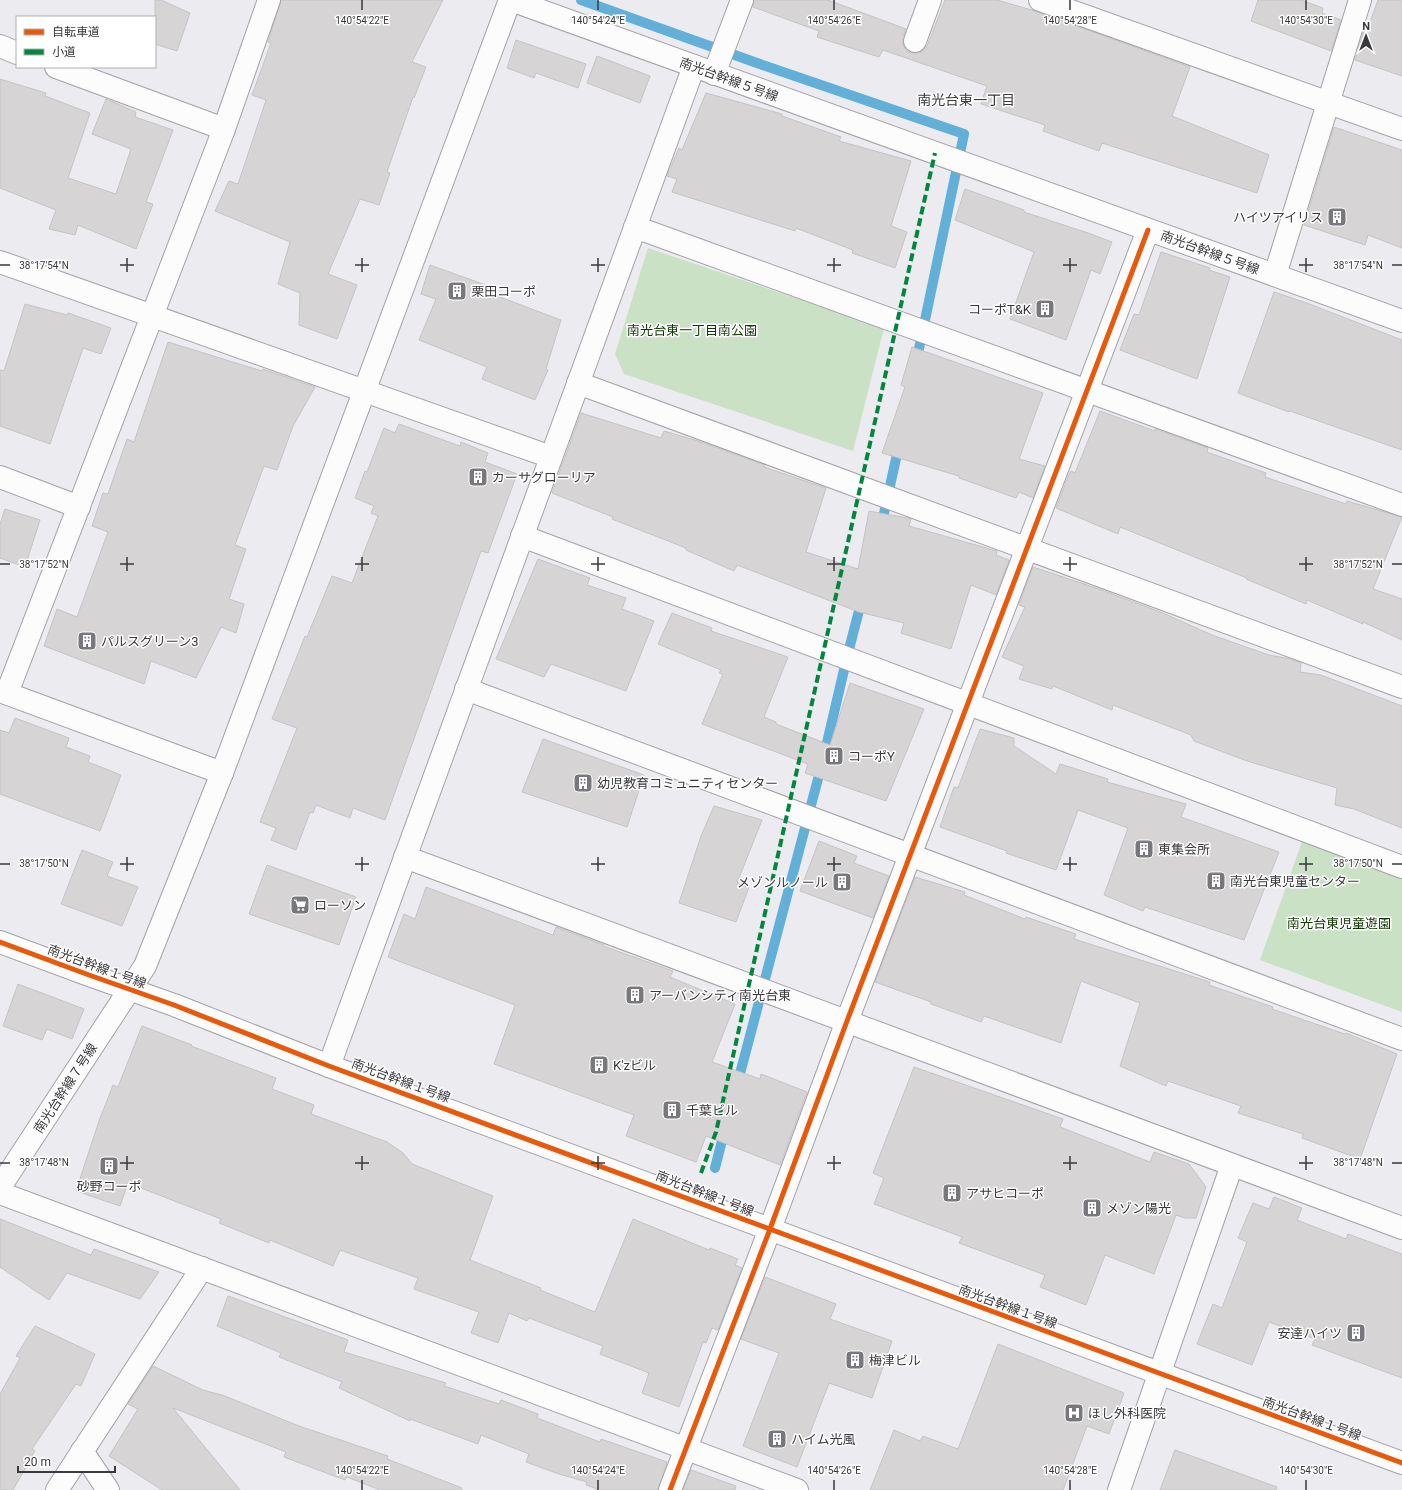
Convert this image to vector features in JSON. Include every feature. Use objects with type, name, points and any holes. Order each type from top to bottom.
[{"type":"street","points":[[222,773],[3,692],[79,507],[224,129],[269,0]]},
{"type":"street","name":"南光台幹線５号線","points":[[511,0],[694,66],[717,65],[948,158],[1402,321]]},
{"type":"street","name":"南光台幹線７号線","points":[[0,1187],[117,1008],[131,990],[145,966],[222,773],[511,0]]},
{"type":"street","points":[[717,65],[742,0]]},
{"type":"street","points":[[915,41],[930,0]]},
{"type":"street","points":[[1040,0],[1402,129]]},
{"type":"street","points":[[1275,275],[1360,0]]},
{"type":"street","points":[[0,46],[16,53]]},
{"type":"street","points":[[329,1066],[694,66]]},
{"type":"street","points":[[59,68],[224,129]]},
{"type":"street","points":[[635,227],[1402,505]]},
{"type":"street","points":[[670,1490],[1148,230]]},
{"type":"street","points":[[0,262],[551,457]]},
{"type":"street","points":[[578,383],[1402,687]]},
{"type":"street","points":[[0,477],[79,507]]},
{"type":"street","points":[[522,536],[1402,867]]},
{"type":"street","points":[[466,689],[1402,1039]]},
{"type":"street","points":[[405,857],[1402,1228]]},
{"type":"street","name":"南光台幹線１号線","points":[[0,942],[174,1005],[329,1066],[692,1199],[1402,1463]]},
{"type":"street","points":[[1119,1490],[1232,1165]]},
{"type":"street","points":[[0,1193],[797,1490]]},
{"type":"street","points":[[57,1490],[202,1268]]},
{"type":"street","points":[[82,1451],[108,1490]]},
{"type":"green space","name":"南光台東一丁目南公園","points":[[648,248],[884,328],[853,451],[624,374],[615,354]]},
{"type":"green space","name":"南光台東児童遊園","points":[[1303,839],[1402,876],[1402,1012],[1260,960]]},
{"type":"building","points":[[155,0],[161,0],[190,13],[177,51],[156,44]]},
{"type":"building","points":[[281,0],[443,0],[412,62],[426,67],[414,98],[413,97],[387,172],[390,173],[379,205],[360,199],[328,274],[357,285],[337,339],[299,325],[300,293],[278,284],[290,242],[215,211],[229,181],[238,184],[266,100],[252,95],[271,43],[268,42]]},
{"type":"building","points":[[754,0],[828,0],[906,29],[903,37],[905,49],[910,53],[917,53],[923,51],[927,46],[945,0],[997,0],[1035,11],[1190,67],[1172,116],[1269,155],[1257,193],[1102,143],[1099,151],[1043,131],[1045,125],[981,104],[987,86],[883,50],[879,57],[817,37],[819,31],[753,7]]},
{"type":"building","points":[[1258,0],[1301,0],[1323,8],[1322,13],[1341,20],[1331,51],[1251,21]]},
{"type":"building","points":[[1378,0],[1402,0],[1402,76],[1355,60],[1364,29],[1367,30]]},
{"type":"building","points":[[516,40],[586,64],[578,88],[536,73],[534,78],[507,68]]},
{"type":"building","points":[[597,56],[650,76],[640,103],[587,83]]},
{"type":"building","points":[[0,79],[46,93],[45,96],[90,113],[68,178],[116,194],[131,149],[92,134],[106,99],[136,112],[135,117],[173,130],[146,202],[153,204],[136,249],[78,225],[75,235],[49,229],[56,210],[0,188]]},
{"type":"building","points":[[706,93],[782,114],[782,116],[841,137],[839,141],[911,161],[891,226],[907,232],[895,268],[852,253],[853,250],[796,228],[795,231],[672,192],[677,179],[667,176],[679,148],[682,150]]},
{"type":"building","points":[[1334,127],[1402,150],[1402,248],[1368,235],[1365,245],[1304,225]]},
{"type":"building","points":[[965,189],[1024,210],[1024,212],[1112,242],[1100,274],[1091,270],[1066,340],[1010,319],[1034,252],[955,220]]},
{"type":"building","points":[[1161,252],[1210,268],[1209,270],[1230,277],[1197,379],[1120,350],[1134,314],[1139,315]]},
{"type":"building","points":[[430,265],[494,288],[492,294],[561,320],[546,369],[548,370],[535,400],[482,379],[487,367],[419,340],[436,299],[421,294]]},
{"type":"building","points":[[1274,292],[1307,303],[1402,340],[1402,450],[1290,411],[1289,412],[1238,393]]},
{"type":"building","points":[[25,304],[67,315],[68,313],[111,328],[101,354],[83,348],[50,444],[0,426],[0,370],[4,371]]},
{"type":"building","points":[[168,342],[262,371],[263,369],[315,387],[293,426],[277,470],[264,466],[235,545],[246,549],[229,599],[244,604],[236,633],[221,627],[196,678],[151,661],[144,684],[44,646],[57,609],[77,617],[108,532],[92,526],[103,493],[108,494],[127,439],[134,442]]},
{"type":"building","points":[[912,347],[1043,393],[1019,459],[1045,466],[1033,498],[1019,492],[1016,498],[959,478],[959,476],[882,453],[905,387],[901,385]]},
{"type":"building","points":[[1100,411],[1208,448],[1207,452],[1266,473],[1265,477],[1346,504],[1347,501],[1402,517],[1373,589],[1402,599],[1402,640],[1363,622],[1363,624],[1307,600],[1306,604],[1246,579],[1247,578],[1120,527],[1118,534],[1056,508],[1069,474],[1071,471],[1075,473]]},
{"type":"building","points":[[581,413],[661,438],[664,431],[698,441],[765,465],[764,467],[826,488],[806,552],[858,569],[869,511],[911,519],[909,526],[997,551],[996,555],[1009,560],[996,595],[971,585],[951,649],[901,633],[904,623],[859,612],[737,565],[734,571],[686,550],[686,548],[612,519],[613,517],[552,493]]},
{"type":"building","points":[[399,424],[460,446],[461,442],[488,453],[485,462],[517,474],[488,553],[481,551],[385,820],[353,808],[350,818],[316,805],[313,813],[310,812],[296,850],[271,840],[276,828],[260,822],[297,728],[272,719],[305,636],[307,637],[332,576],[352,583],[378,516],[371,513],[374,506],[355,498],[384,428],[395,433]]},
{"type":"building","points":[[5,509],[40,520],[25,567],[0,558],[0,524]]},
{"type":"building","points":[[538,559],[590,578],[587,585],[626,598],[622,609],[654,621],[626,691],[551,664],[544,677],[496,659]]},
{"type":"building","points":[[1033,567],[1099,589],[1163,613],[1212,635],[1269,655],[1291,659],[1301,663],[1300,672],[1321,675],[1402,706],[1402,828],[1354,809],[1335,805],[1337,788],[1247,761],[1194,741],[1191,735],[1113,705],[1112,710],[1053,686],[1052,689],[1019,679],[1024,666],[1002,657],[1025,607],[1019,605]]},
{"type":"building","points":[[672,613],[712,628],[711,631],[788,657],[764,717],[776,722],[776,724],[830,745],[850,683],[924,709],[886,801],[805,773],[808,764],[702,724],[723,674],[719,673],[721,670],[658,644]]},
{"type":"building","points":[[15,718],[69,738],[66,747],[90,756],[88,762],[121,775],[100,831],[0,794],[0,730],[9,733]]},
{"type":"building","points":[[980,729],[1014,738],[1014,746],[1056,774],[1060,764],[1108,779],[1107,782],[1186,804],[1181,817],[1279,852],[1244,940],[1145,907],[1143,911],[1104,895],[1128,828],[1078,810],[1056,870],[1006,853],[1007,851],[940,827],[954,787],[958,788]]},
{"type":"building","name":"幼児教育コミュニティセンター","points":[[543,739],[644,775],[627,827],[522,792]]},
{"type":"building","points":[[714,806],[762,820],[737,883],[749,887],[736,922],[679,903],[701,836]]},
{"type":"building","name":"メゾンルノール","points":[[819,841],[857,856],[854,863],[889,876],[873,918],[800,891]]},
{"type":"building","points":[[82,850],[113,862],[107,876],[138,887],[122,926],[61,904]]},
{"type":"building","points":[[267,865],[356,897],[339,945],[249,914]]},
{"type":"building","points":[[915,877],[965,892],[964,895],[1025,919],[1026,917],[1076,934],[1074,939],[1210,982],[1209,985],[1273,1007],[1272,1009],[1345,1034],[1346,1033],[1397,1054],[1360,1159],[1302,1138],[1303,1134],[1238,1113],[1241,1106],[1168,1081],[1166,1086],[1120,1066],[1140,1003],[1081,981],[1061,1043],[984,1016],[981,1022],[875,982]]},
{"type":"building","points":[[426,887],[553,935],[556,927],[604,945],[603,946],[673,971],[670,977],[735,1004],[712,1062],[760,1079],[761,1074],[807,1092],[780,1165],[706,1136],[696,1162],[626,1136],[634,1115],[494,1064],[515,1005],[388,957],[404,914],[415,919]]},
{"type":"building","points":[[18,984],[84,1009],[72,1039],[47,1029],[42,1040],[3,1026]]},
{"type":"building","points":[[142,1026],[276,1078],[272,1089],[314,1105],[311,1114],[387,1142],[403,1153],[412,1164],[493,1196],[470,1260],[541,1288],[540,1290],[595,1312],[633,1219],[709,1250],[710,1248],[738,1259],[735,1265],[742,1268],[718,1330],[712,1328],[706,1343],[703,1342],[679,1407],[642,1393],[649,1373],[600,1354],[603,1346],[529,1318],[527,1321],[509,1313],[498,1343],[471,1333],[479,1312],[414,1289],[418,1278],[340,1250],[333,1266],[270,1240],[269,1243],[219,1223],[221,1219],[128,1183],[120,1206],[76,1191],[99,1121],[113,1085],[118,1087]]},
{"type":"building","points":[[914,1067],[1063,1119],[1060,1127],[1150,1162],[1154,1152],[1189,1164],[1206,1187],[1196,1218],[1185,1218],[1176,1215],[1154,1274],[1105,1255],[1086,1305],[1040,1287],[1045,1275],[959,1243],[962,1237],[874,1204],[884,1178],[873,1173]]},
{"type":"building","points":[[1274,1197],[1302,1208],[1297,1220],[1346,1239],[1348,1234],[1402,1254],[1402,1378],[1312,1345],[1315,1339],[1269,1322],[1252,1365],[1197,1344],[1213,1304],[1222,1308],[1247,1242],[1238,1238],[1253,1203],[1269,1209]]},
{"type":"building","points":[[0,1219],[91,1255],[94,1249],[159,1272],[140,1299],[67,1273],[49,1300],[0,1267]]},
{"type":"building","points":[[765,1277],[836,1304],[830,1319],[892,1341],[872,1398],[829,1383],[797,1467],[743,1446],[779,1353],[741,1339]]},
{"type":"building","points":[[228,1296],[348,1340],[344,1352],[446,1383],[444,1386],[499,1404],[501,1400],[538,1414],[537,1418],[600,1442],[601,1439],[667,1462],[658,1490],[600,1490],[586,1485],[587,1482],[526,1462],[529,1454],[481,1435],[478,1444],[410,1419],[410,1421],[339,1388],[342,1382],[279,1357],[281,1353],[217,1326]]},
{"type":"building","points":[[35,1326],[95,1354],[81,1386],[76,1384],[32,1449],[35,1451],[13,1490],[0,1490],[0,1394],[20,1358],[16,1356]]},
{"type":"building","points":[[998,1344],[1124,1393],[1109,1434],[1087,1426],[1063,1490],[870,1490],[894,1430],[920,1441],[923,1436],[958,1449]]},
{"type":"building","points":[[153,1366],[203,1390],[225,1396],[299,1426],[388,1456],[387,1459],[462,1488],[462,1490],[380,1490],[347,1477],[345,1480],[284,1457],[286,1452],[173,1408],[240,1490],[162,1490],[109,1456],[138,1409],[128,1404]]},
{"type":"building","points":[[1175,1450],[1277,1487],[1276,1490],[1160,1490]]},
{"type":"building","points":[[691,1470],[736,1486],[735,1490],[683,1490]]},
{"type":"waterway","points":[[581,0],[757,63],[964,134],[916,363]]},
{"type":"waterway","points":[[881,527],[899,445]]},
{"type":"waterway","points":[[737,1085],[823,760],[862,599]]},
{"type":"waterway","points":[[715,1168],[725,1129]]},
{"type":"marked path","points":[[701,1173],[716,1132],[935,153]]},
{"type":"cycle path","points":[[670,1490],[1148,230]]},
{"type":"cycle path","points":[[0,942],[174,1005],[329,1066],[1402,1463]]},
{"type":"place","name":"ハイツアイリス","points":[[1337,217]]},
{"type":"place","name":"栗田コーポ","points":[[457,291]]},
{"type":"place","name":"コーポT&K","points":[[1045,309]]},
{"type":"place","name":"カーサグローリア","points":[[478,477]]},
{"type":"place","name":"パルスグリーン3","points":[[87,641]]},
{"type":"place","name":"コーポY","points":[[834,756]]},
{"type":"place","name":"幼児教育コミュニティセンター","points":[[583,783]]},
{"type":"place","name":"東集会所","points":[[1144,849]]},
{"type":"place","name":"南光台東児童センター","points":[[1216,881]]},
{"type":"place","name":"メゾンルノール","points":[[842,882]]},
{"type":"place","name":"ローソン","points":[[300,905]]},
{"type":"place","name":"アーバンシティ南光台東","points":[[635,995]]},
{"type":"place","name":"K'zビル","points":[[599,1065]]},
{"type":"place","name":"千葉ビル","points":[[672,1110]]},
{"type":"place","name":"砂野コーポ","points":[[109,1166]]},
{"type":"place","name":"アサヒコーポ","points":[[952,1193]]},
{"type":"place","name":"メゾン陽光","points":[[1092,1208]]},
{"type":"place","name":"安達ハイツ","points":[[1356,1333]]},
{"type":"place","name":"梅津ビル","points":[[855,1360]]},
{"type":"place","name":"ほし外科医院","points":[[1074,1413]]},
{"type":"place","name":"ハイム光風","points":[[777,1439]]},
{"type":"district","name":"南光台東一丁目","points":[[966,100]]}]
